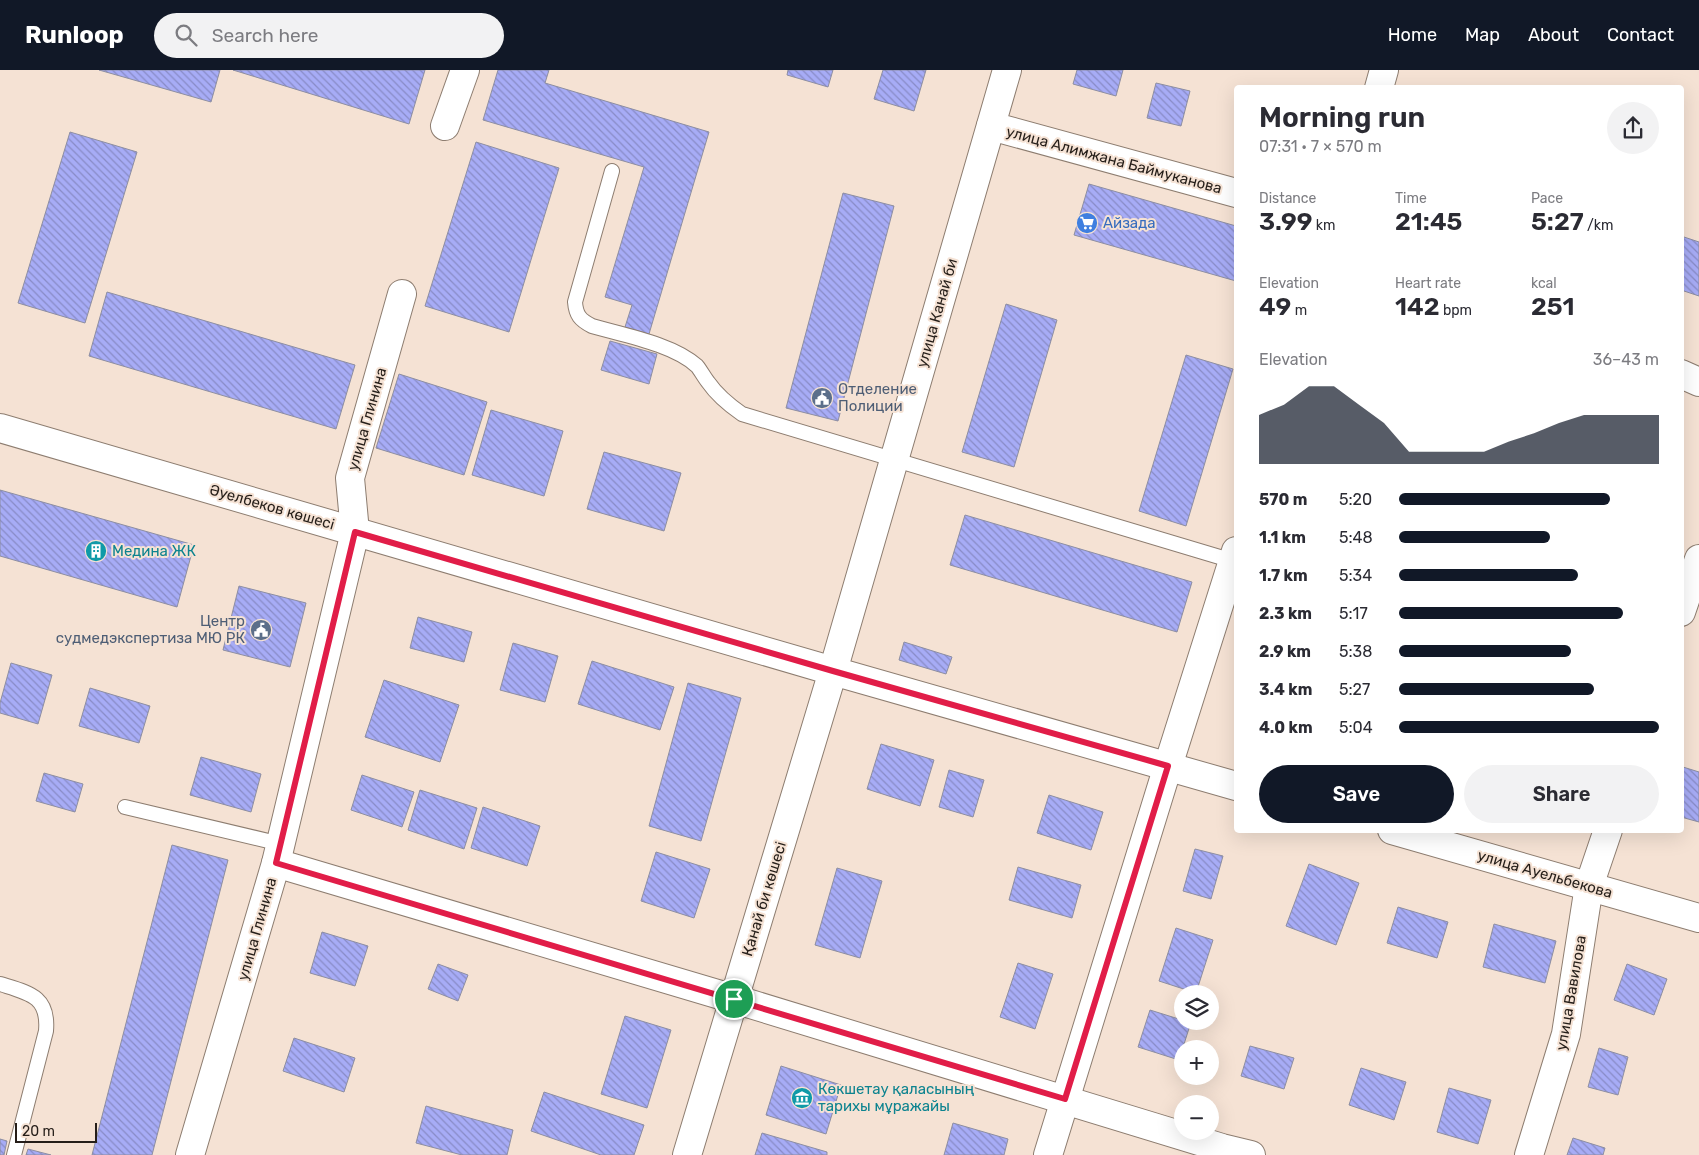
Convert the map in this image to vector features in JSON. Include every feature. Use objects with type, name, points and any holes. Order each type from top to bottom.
[{"type":"street","points":[[445,126],[465,70]]},
{"type":"street","name":"улица Канай би","points":[[833,671],[1007,70]]},
{"type":"street","points":[[1380,85],[1384,70]]},
{"type":"street","name":"улица Алимжана Баймуканова","points":[[991,126],[1234,192]]},
{"type":"street","name":"улица Глинина","points":[[190,1155],[278,853],[355,532],[350,478],[402,294]]},
{"type":"street","points":[[1684,375],[1699,382]]},
{"type":"street","name":"Әуелбеков көшесі","points":[[0,428],[833,671]]},
{"type":"street","points":[[1048,1155],[1234,559]]},
{"type":"street","points":[[1684,603],[1699,559]]},
{"type":"street","points":[[833,671],[1234,785]]},
{"type":"street","name":"Қанай би көшесі","points":[[687,1155],[833,671]]},
{"type":"street","name":"улица Ауельбекова","points":[[1403,833],[1699,918]]},
{"type":"street","name":"улица Вавилова","points":[[1529,1155],[1566,1034],[1589,886],[1607,833]]},
{"type":"street","points":[[278,853],[734,999],[1222,1148],[1251,1155]]},
{"type":"lane","points":[[612,171],[575,302],[576,312],[582,321],[592,326],[682,355],[698,367],[708,382],[728,404],[742,414],[894,460],[1234,556]]},
{"type":"lane","points":[[125,807],[278,853]]},
{"type":"lane","points":[[0,984],[36,997],[44,1006],[47,1018],[46,1031],[14,1155]]},
{"type":"building","points":[[99,70],[220,70],[211,102]]},
{"type":"building","points":[[233,70],[425,70],[409,124]]},
{"type":"building","points":[[498,70],[549,70],[545,83],[709,132],[649,334],[625,327],[632,305],[605,297],[644,167],[483,120]]},
{"type":"building","points":[[788,70],[833,70],[828,87],[787,75]]},
{"type":"building","points":[[883,70],[926,70],[914,111],[874,99]]},
{"type":"building","points":[[1077,70],[1123,70],[1116,96],[1073,84]]},
{"type":"building","points":[[1156,83],[1190,91],[1181,126],[1147,118]]},
{"type":"building","points":[[70,132],[137,152],[85,323],[18,303]]},
{"type":"building","points":[[476,142],[559,168],[509,332],[425,306]]},
{"type":"building","points":[[1089,184],[1234,225],[1234,280],[1074,235]]},
{"type":"building","points":[[843,193],[894,206],[838,421],[786,408]]},
{"type":"building","points":[[1684,237],[1699,242],[1699,296],[1684,291]]},
{"type":"building","points":[[107,292],[355,365],[336,429],[89,356]]},
{"type":"building","points":[[1006,304],[1057,320],[1014,467],[962,452]]},
{"type":"building","points":[[610,341],[657,354],[649,384],[601,370]]},
{"type":"building","points":[[1186,355],[1233,369],[1186,526],[1139,511]]},
{"type":"building","points":[[399,374],[487,402],[464,475],[376,448]]},
{"type":"building","points":[[491,410],[563,431],[544,496],[472,475]]},
{"type":"building","points":[[604,452],[681,473],[664,531],[587,509]]},
{"type":"building","name":"Медина ЖК","points":[[0,490],[194,545],[177,607],[0,556]]},
{"type":"building","points":[[965,515],[1192,582],[1177,632],[950,565]]},
{"type":"building","points":[[239,586],[306,603],[290,667],[223,650]]},
{"type":"building","points":[[418,617],[472,632],[464,662],[410,648]]},
{"type":"building","points":[[904,642],[952,657],[946,674],[899,660]]},
{"type":"building","points":[[513,643],[558,656],[545,702],[500,690]]},
{"type":"building","points":[[592,661],[674,687],[660,730],[578,704]]},
{"type":"building","points":[[11,663],[52,675],[38,724],[0,713],[0,703]]},
{"type":"building","points":[[384,680],[459,705],[440,762],[365,737]]},
{"type":"building","points":[[688,683],[741,698],[701,841],[649,826]]},
{"type":"building","points":[[90,688],[150,706],[139,743],[79,726]]},
{"type":"building","points":[[881,744],[934,760],[920,806],[867,789]]},
{"type":"building","points":[[201,757],[261,774],[251,812],[190,795]]},
{"type":"building","points":[[1684,767],[1699,772],[1699,822],[1684,818]]},
{"type":"building","points":[[949,770],[984,780],[973,817],[939,807]]},
{"type":"building","points":[[44,773],[83,784],[75,812],[36,801]]},
{"type":"building","points":[[362,775],[414,792],[402,827],[351,810]]},
{"type":"building","points":[[420,790],[477,808],[464,849],[408,830]]},
{"type":"building","points":[[1049,795],[1103,812],[1091,850],[1037,833]]},
{"type":"building","points":[[483,807],[540,826],[527,866],[471,848]]},
{"type":"building","points":[[172,845],[228,860],[152,1155],[92,1155]]},
{"type":"building","points":[[1195,849],[1223,856],[1211,899],[1183,891]]},
{"type":"building","points":[[656,852],[710,869],[694,918],[641,901]]},
{"type":"building","points":[[1309,864],[1359,883],[1336,945],[1286,926]]},
{"type":"building","points":[[1018,867],[1081,885],[1072,918],[1009,900]]},
{"type":"building","points":[[837,868],[882,881],[860,958],[815,945]]},
{"type":"building","points":[[1398,907],[1448,922],[1437,958],[1387,943]]},
{"type":"building","points":[[1494,924],[1556,941],[1545,983],[1483,967]]},
{"type":"building","points":[[1176,928],[1213,940],[1199,985],[1174,986],[1159,981]]},
{"type":"building","points":[[322,932],[368,946],[355,986],[310,973]]},
{"type":"building","points":[[1018,963],[1053,974],[1035,1029],[1000,1017]]},
{"type":"building","points":[[438,964],[468,975],[458,1001],[428,989]]},
{"type":"building","points":[[1627,964],[1667,979],[1654,1015],[1614,1000]]},
{"type":"building","points":[[1150,1010],[1174,1018],[1174,1030],[1188,1030],[1185,1040],[1174,1040],[1174,1058],[1138,1047]]},
{"type":"building","points":[[625,1016],[671,1030],[647,1108],[601,1094]]},
{"type":"building","points":[[294,1038],[355,1058],[344,1092],[283,1071]]},
{"type":"building","points":[[1250,1046],[1294,1058],[1284,1089],[1241,1076]]},
{"type":"building","points":[[1599,1048],[1628,1057],[1618,1095],[1588,1087]]},
{"type":"building","points":[[781,1066],[841,1085],[826,1134],[766,1115]]},
{"type":"building","points":[[1361,1068],[1406,1082],[1394,1120],[1349,1105]]},
{"type":"building","points":[[1449,1088],[1491,1100],[1478,1144],[1437,1132]]},
{"type":"building","points":[[544,1092],[644,1125],[634,1155],[601,1155],[531,1131]]},
{"type":"building","points":[[426,1106],[513,1130],[507,1155],[462,1155],[416,1143]]},
{"type":"building","points":[[953,1123],[1008,1139],[1004,1155],[944,1155]]},
{"type":"building","points":[[762,1133],[827,1152],[827,1155],[755,1155]]},
{"type":"building","points":[[1573,1138],[1605,1148],[1603,1155],[1567,1155]]},
{"type":"building","points":[[0,1139],[7,1141],[4,1155],[0,1155]]},
{"type":"building","points":[[28,1149],[51,1155],[26,1155]]},
{"type":"place","name":"Айзада","points":[[1087,223]]},
{"type":"place","name":"Отделение Полиции","points":[[822,398]]},
{"type":"place","name":"Медина ЖК","points":[[96,551]]},
{"type":"place","name":"Центр судмедэкспертиза МЮ РК","points":[[261,630]]},
{"type":"place","name":"Көкшетау қаласының тарихы мұражайы","points":[[802,1098]]},
{"type":"route","points":[[355,532],[1168,766],[1065,1099],[734,999],[276,863],[355,532]]}]
